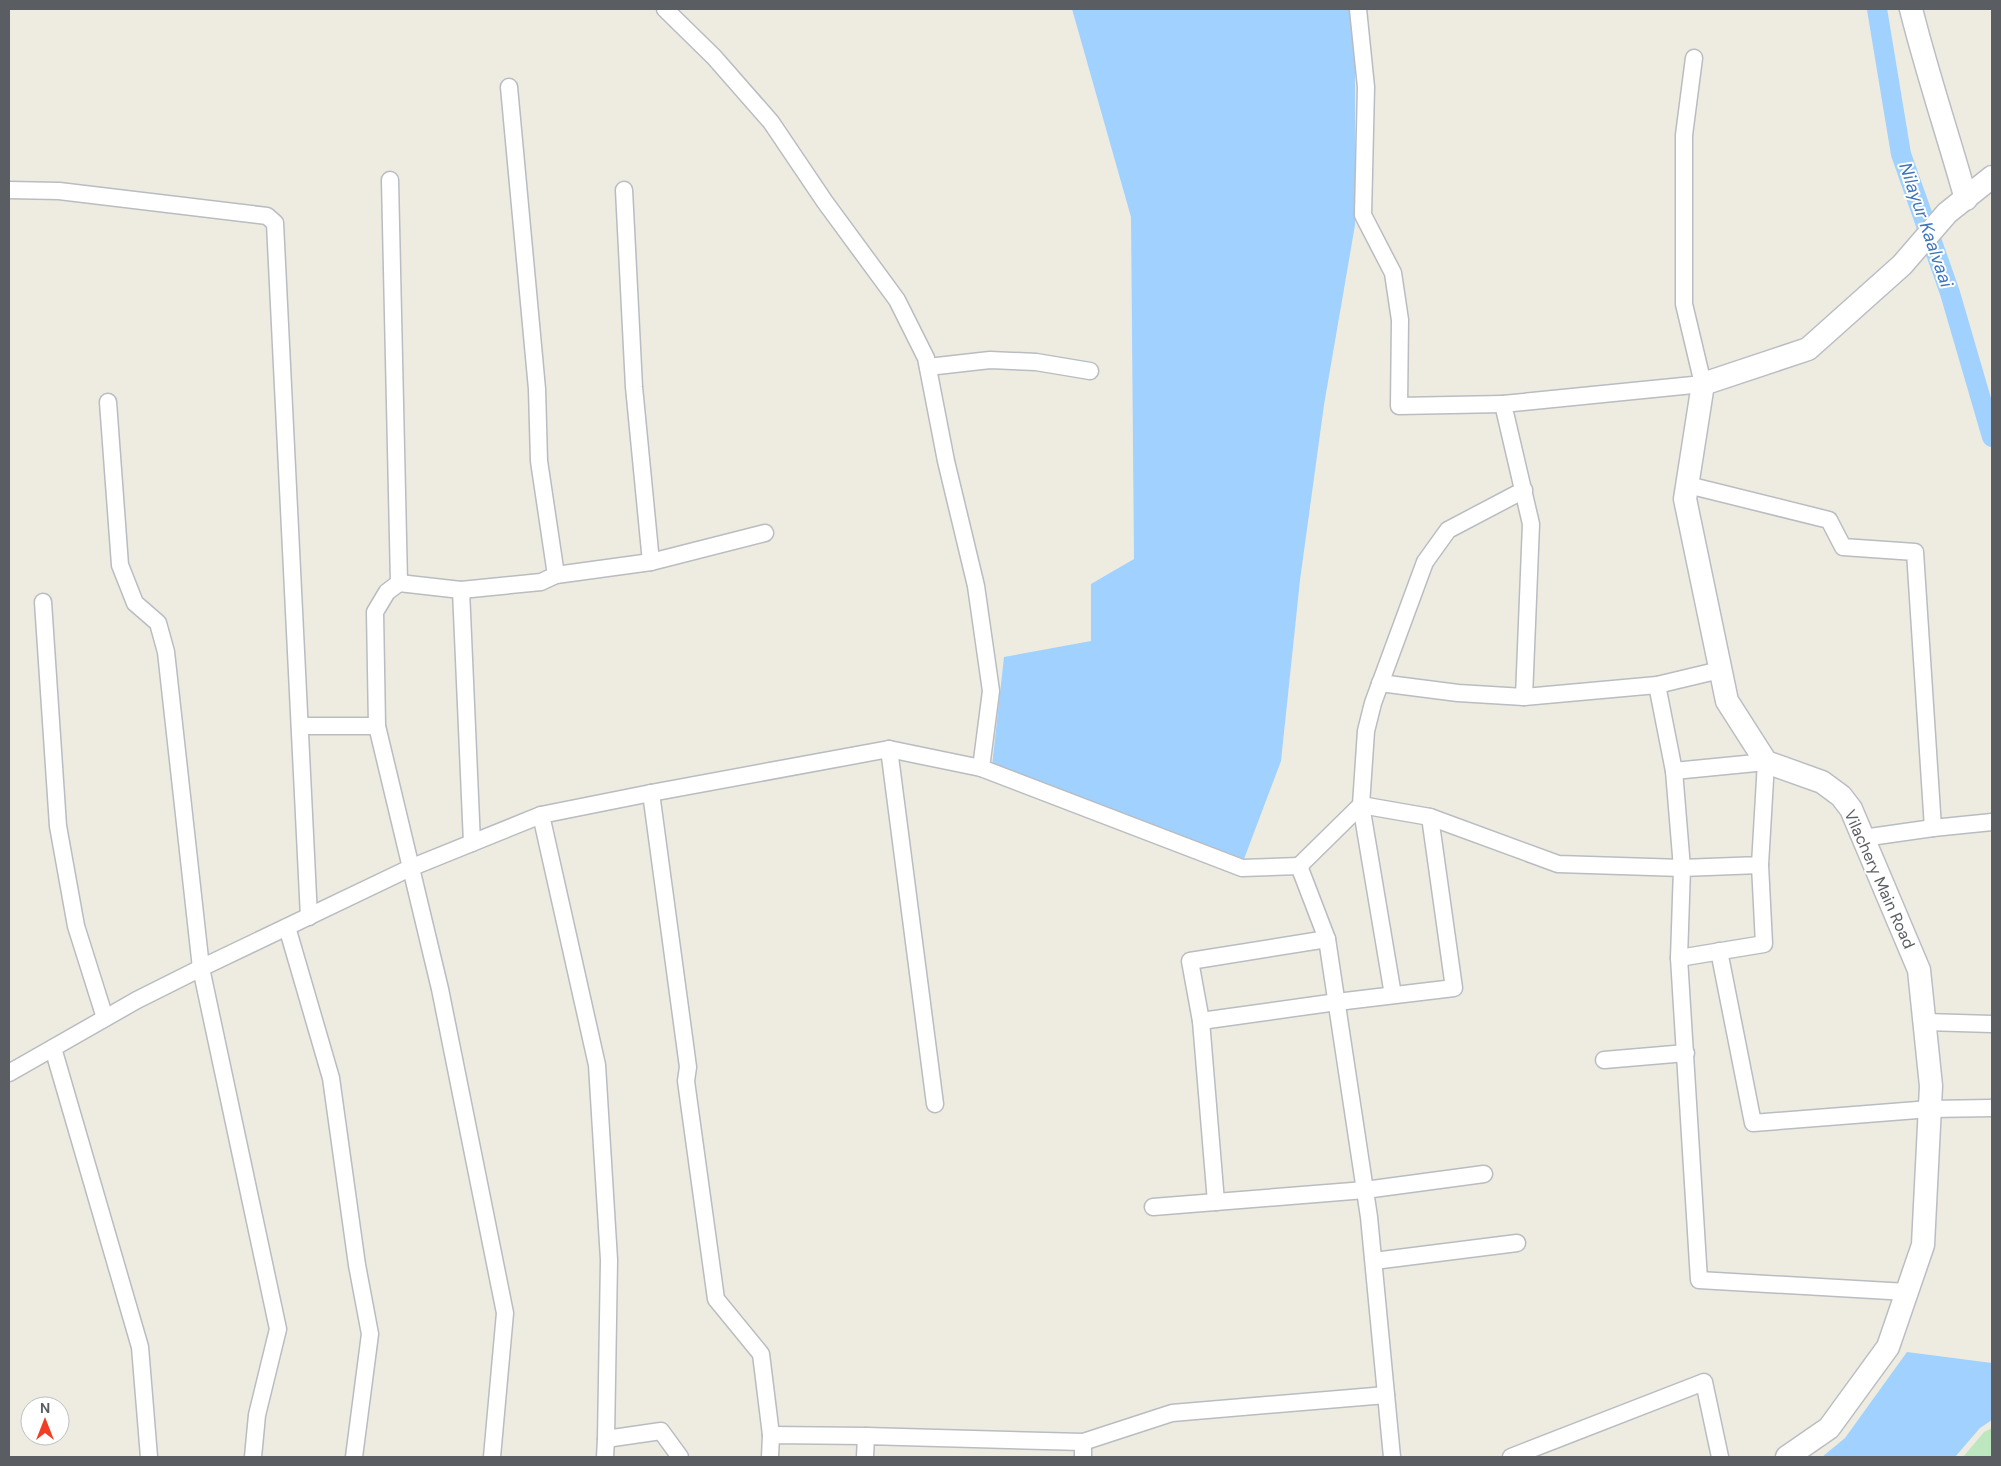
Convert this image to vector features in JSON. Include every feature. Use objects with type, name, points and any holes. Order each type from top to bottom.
[{"type":"main road","points":[[1911,9],[1924,61],[1966,198]]},
{"type":"main road","points":[[1766,762],[1726,701],[1685,499],[1704,384],[1808,349],[1902,265],[1947,213],[1992,177]]},
{"type":"main road","name":"Vilachery Main Road","points":[[1766,762],[1822,782],[1840,796],[1851,809],[1919,970],[1931,1086],[1923,1245],[1888,1347],[1829,1428],[1787,1457]]},
{"type":"street","points":[[665,9],[714,56],[771,122],[825,202],[896,300],[926,358],[946,461],[976,586],[991,691],[981,768]]},
{"type":"street","points":[[1358,9],[1366,87],[1363,215],[1393,273],[1400,320],[1399,406],[1504,404],[1704,384],[1684,304],[1684,135],[1694,58]]},
{"type":"street","points":[[509,87],[537,389],[539,461],[556,575]]},
{"type":"street","points":[[390,180],[399,584]]},
{"type":"street","points":[[9,190],[59,191],[267,216],[275,223],[309,917]]},
{"type":"street","points":[[624,190],[634,387],[651,562]]},
{"type":"street","points":[[928,367],[990,360],[1036,362],[1090,371]]},
{"type":"street","points":[[108,402],[120,565],[135,603],[158,623],[166,652],[201,968],[278,1329],[257,1416],[253,1457]]},
{"type":"street","points":[[1504,404],[1532,524],[1524,696]]},
{"type":"street","points":[[1688,485],[1829,520],[1843,547],[1915,552],[1933,828]]},
{"type":"street","points":[[1393,995],[1361,805],[1366,731],[1380,683],[1425,562],[1448,530],[1524,490]]},
{"type":"street","points":[[492,1457],[505,1313],[440,989],[377,726],[375,612],[387,592],[399,584],[461,590],[541,582],[556,575],[651,562],[765,534]]},
{"type":"street","points":[[461,590],[472,843]]},
{"type":"street","points":[[43,602],[58,826],[76,926],[105,1018]]},
{"type":"street","points":[[1380,683],[1458,693],[1524,696],[1657,685],[1720,670]]},
{"type":"street","points":[[1657,685],[1674,771],[1682,868],[1679,958],[1699,1280],[1907,1292]]},
{"type":"street","points":[[300,726],[377,726]]},
{"type":"street","points":[[889,749],[935,1104]]},
{"type":"street","points":[[9,1073],[105,1018],[201,968],[410,868],[541,815],[651,793],[889,749],[981,768],[1242,868],[1299,866],[1361,805]]},
{"type":"street","points":[[1674,771],[1766,762],[1760,865],[1764,944],[1679,958]]},
{"type":"street","points":[[651,793],[688,1067],[686,1082],[716,1299],[761,1354],[771,1435],[770,1457]]},
{"type":"street","points":[[1361,805],[1430,817],[1558,864],[1682,868],[1760,865]]},
{"type":"street","points":[[541,815],[597,1065],[609,1260],[605,1457]]},
{"type":"street","points":[[1201,1021],[1454,988],[1430,817]]},
{"type":"street","points":[[1863,838],[1992,822]]},
{"type":"street","points":[[1299,866],[1327,939],[1337,1002],[1374,1262],[1392,1457]]},
{"type":"street","points":[[287,927],[331,1078],[357,1265],[370,1334],[354,1457]]},
{"type":"street","points":[[1216,1202],[1201,1021],[1190,961],[1327,939]]},
{"type":"street","points":[[1719,951],[1753,1123],[1930,1109],[1992,1108]]},
{"type":"street","points":[[1925,1022],[1992,1024]]},
{"type":"street","points":[[53,1048],[140,1347],[149,1457]]},
{"type":"street","points":[[1604,1060],[1686,1053]]},
{"type":"street","points":[[1153,1208],[1365,1190],[1484,1174]]},
{"type":"street","points":[[1374,1262],[1518,1243]]},
{"type":"street","points":[[1511,1457],[1704,1382],[1720,1457]]},
{"type":"street","points":[[771,1435],[866,1436],[1083,1450],[1172,1413],[1386,1395]]},
{"type":"street","points":[[606,1439],[661,1431],[680,1457]]},
{"type":"street","points":[[865,1457],[866,1436]]},
{"type":"green space","points":[[1992,1428],[1992,1457],[1963,1457],[1984,1432]]},
{"type":"water","points":[[1072,9],[1355,9],[1355,225],[1324,405],[1300,580],[1281,761],[1244,859],[992,766],[1004,657],[1091,641],[1091,584],[1134,559],[1131,217]]},
{"type":"water","points":[[1907,1352],[1992,1363],[1992,1420],[1980,1428],[1955,1457],[1822,1457],[1845,1438]]},
{"type":"waterway","name":"Nilayur Kaalvaai","points":[[1877,9],[1901,154],[1950,293],[1992,437]]}]
